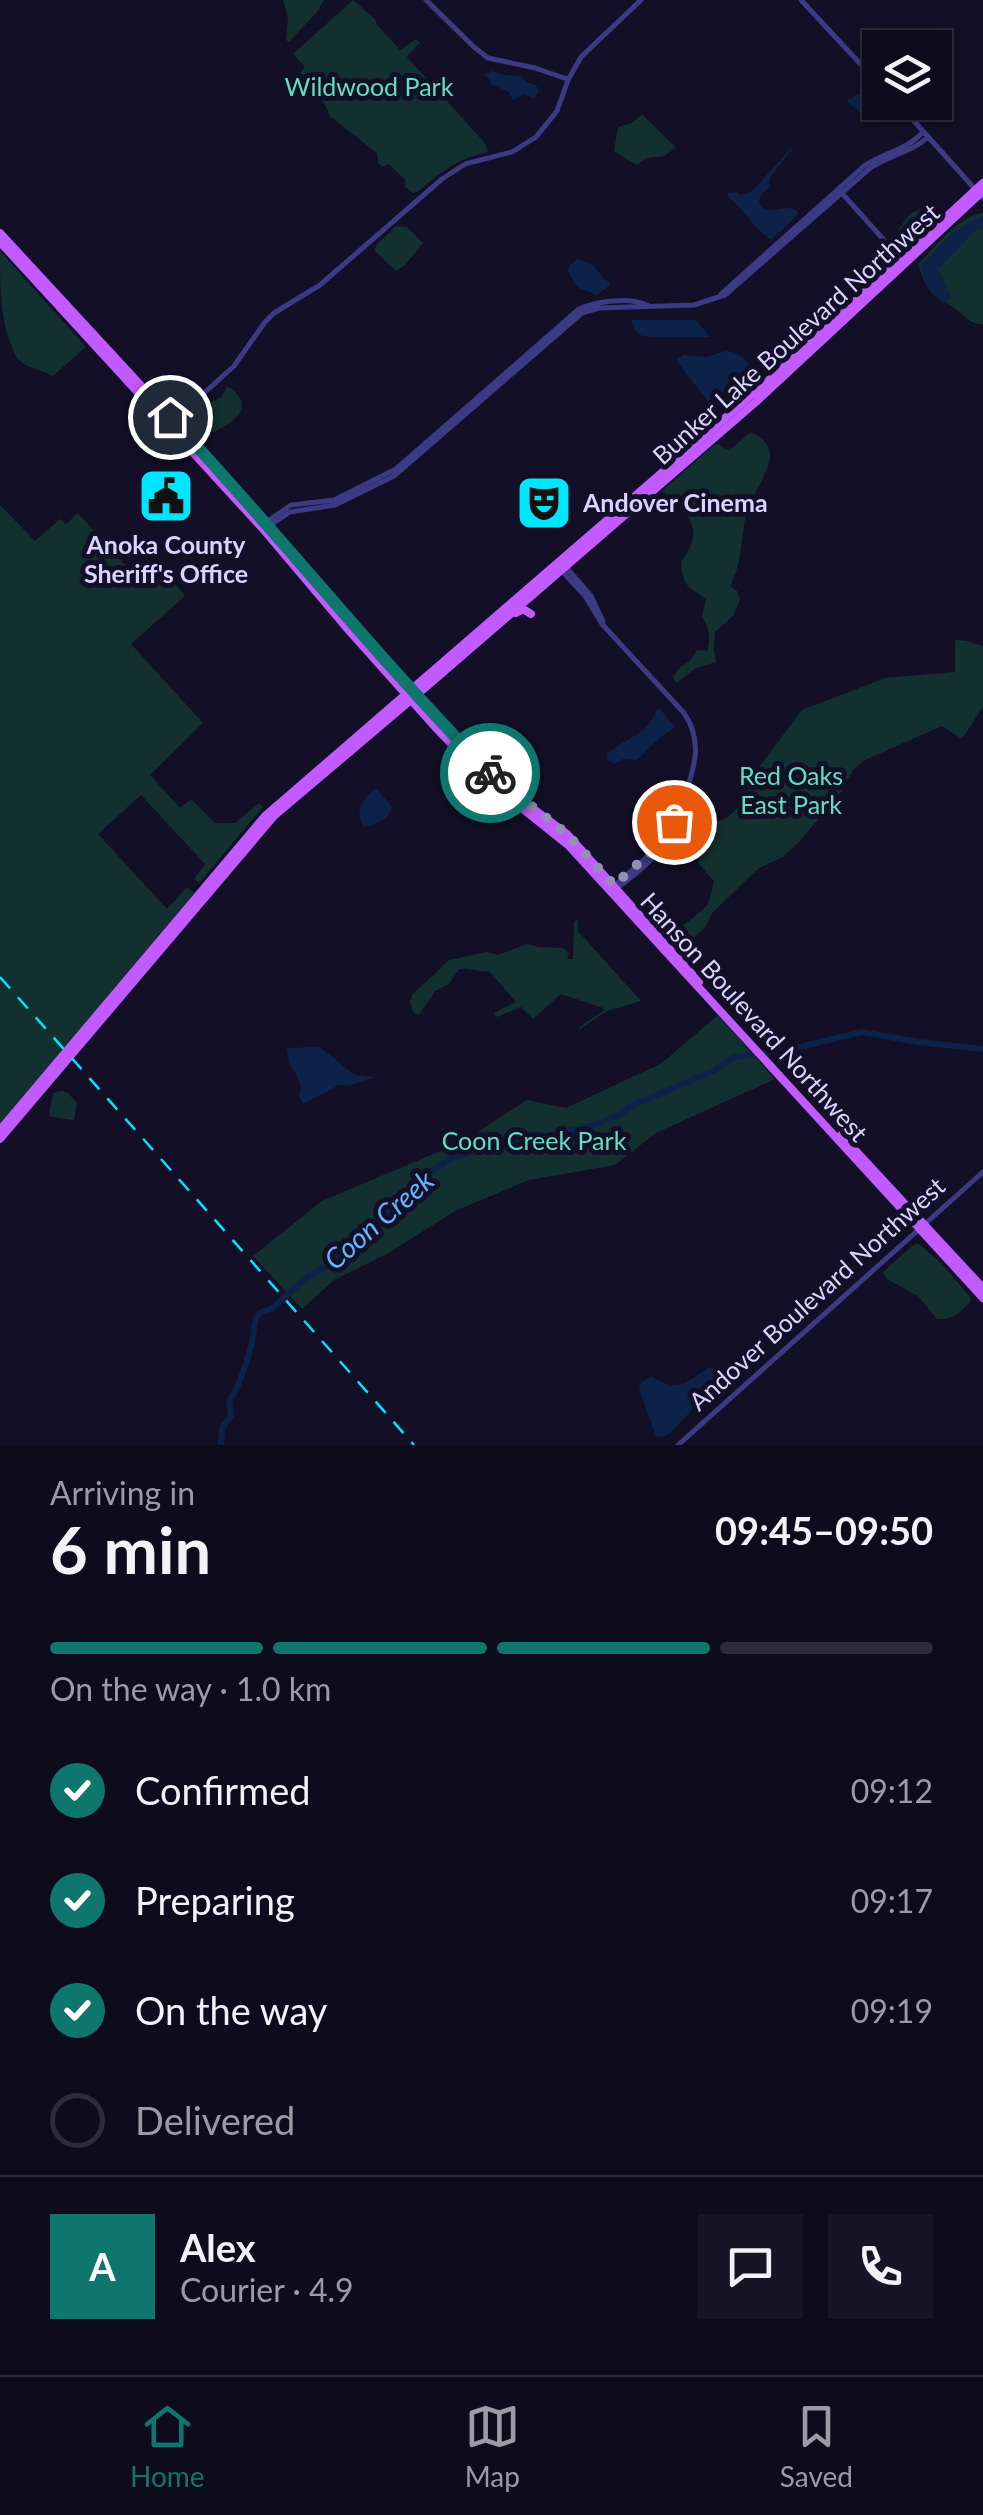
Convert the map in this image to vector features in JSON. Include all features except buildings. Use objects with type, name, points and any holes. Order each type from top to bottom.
[{"type":"main road","name":"Bunker Lake Boulevard Northwest","points":[[0,1139],[274,816],[981,191]]},
{"type":"main road","name":"Bunker Lake Boulevard Northwest","points":[[0,1130],[236,847],[276,805],[496,626],[756,401],[981,191]]},
{"type":"main road","name":"Hanson Boulevard Northwest","points":[[0,234],[266,526],[411,694],[495,779],[567,834],[771,1062],[983,1288]]},
{"type":"main road","name":"Hanson Boulevard Northwest","points":[[0,242],[171,423]]},
{"type":"main road","points":[[496,626],[521,609],[531,614]]},
{"type":"main road","name":"Hanson Boulevard Northwest","points":[[922,1226],[983,1298]]},
{"type":"street","points":[[426,0],[488,58],[568,80]]},
{"type":"street","points":[[171,423],[234,366],[274,313],[320,285],[442,179],[465,164],[512,152],[536,137],[555,115],[568,80],[586,51],[641,0]]},
{"type":"street","points":[[802,0],[862,65]]},
{"type":"street","points":[[912,120],[981,191]]},
{"type":"street","points":[[266,526],[290,512],[328,507],[394,476],[565,323],[592,309],[694,305],[720,296],[870,165],[916,148],[926,135]]},
{"type":"street","points":[[840,191],[901,258]]},
{"type":"street","points":[[563,568],[602,624],[684,713],[694,733],[696,761],[678,816],[658,846],[616,887]]},
{"type":"street","points":[[142,969],[170,926]]},
{"type":"street","name":"Andover Boulevard Northwest","points":[[678,1445],[983,1172]]},
{"type":"green space","points":[[283,0],[324,0],[289,42],[286,40],[288,18]]},
{"type":"green space","name":"Wildwood Park","points":[[353,0],[375,19],[400,50],[416,39],[420,42],[407,57],[484,142],[488,152],[459,162],[413,193],[389,164],[382,167],[377,153],[331,117],[317,90],[301,87],[304,77],[300,73],[305,67],[293,54]]},
{"type":"green space","points":[[642,114],[676,148],[637,165],[614,151],[618,127],[632,123]]},
{"type":"green space","points":[[919,210],[935,216],[902,244],[897,231],[911,213]]},
{"type":"green space","points":[[983,213],[983,324],[978,324],[927,287],[918,264],[956,226]]},
{"type":"green space","points":[[396,226],[407,227],[423,243],[396,271],[375,251],[376,245]]},
{"type":"green space","points":[[0,251],[86,347],[53,376],[22,362],[12,348],[2,308]]},
{"type":"green space","points":[[227,386],[242,402],[241,410],[230,423],[202,436],[191,422],[204,407],[221,398]]},
{"type":"green space","points":[[750,433],[764,441],[770,456],[748,508],[731,583],[740,600],[733,616],[715,632],[716,662],[696,668],[676,683],[673,677],[679,668],[697,650],[707,651],[709,638],[702,617],[706,599],[687,585],[682,570],[681,562],[693,540],[691,523],[662,491],[714,445],[726,450]]},
{"type":"green space","points":[[0,505],[35,541],[60,519],[66,524],[78,513],[124,564],[168,576],[185,596],[131,644],[203,723],[150,775],[180,808],[191,799],[215,823],[235,823],[259,803],[263,807],[199,883],[194,879],[205,864],[141,795],[98,834],[167,909],[187,887],[194,893],[0,1125]]},
{"type":"green space","name":"Red Oaks East Park","points":[[955,640],[983,646],[983,707],[962,739],[942,726],[865,760],[853,770],[839,795],[799,842],[783,857],[759,868],[713,912],[704,929],[681,948],[670,937],[708,905],[714,881],[698,863],[710,824],[728,817],[739,807],[754,774],[802,710],[885,678],[955,672]]},
{"type":"green space","points":[[578,920],[578,931],[641,1001],[607,1011],[580,1029],[603,1008],[561,994],[533,1019],[521,1007],[497,1017],[494,1013],[516,1002],[489,971],[459,969],[449,984],[435,991],[419,1015],[413,1012],[412,995],[449,960],[487,952],[498,955],[527,944],[563,948],[569,953],[567,959],[573,959],[574,921]]},
{"type":"green space","name":"Coon Creek Park","points":[[718,1015],[775,1079],[656,1133],[615,1165],[529,1180],[455,1211],[389,1253],[334,1280],[302,1309],[253,1256],[322,1201],[464,1141],[527,1100],[566,1108],[662,1063]]},
{"type":"green space","points":[[62,1091],[77,1103],[74,1120],[49,1115],[53,1093]]},
{"type":"green space","points":[[918,1243],[970,1297],[970,1302],[952,1317],[937,1319],[918,1296],[887,1279],[883,1272]]},
{"type":"water","points":[[492,71],[522,76],[536,85],[539,92],[534,98],[524,94],[513,100],[509,92],[491,84],[483,75]]},
{"type":"water","points":[[862,92],[862,113],[859,113],[846,101]]},
{"type":"water","points":[[797,142],[770,178],[759,201],[766,209],[789,208],[798,212],[770,239],[727,196],[752,191]]},
{"type":"water","points":[[983,216],[983,228],[977,229],[938,269],[951,297],[943,303],[926,285],[921,265],[951,234]]},
{"type":"water","points":[[577,259],[593,265],[610,281],[609,286],[597,295],[577,287],[568,272]]},
{"type":"water","points":[[631,320],[696,320],[710,337],[644,336],[636,332]]},
{"type":"water","points":[[725,351],[745,360],[752,369],[753,380],[712,407],[676,360],[683,355],[707,357]]},
{"type":"water","points":[[657,709],[673,729],[637,760],[623,759],[614,764],[607,760],[607,754],[648,725]]},
{"type":"water","points":[[376,788],[392,807],[385,819],[364,827],[361,806]]},
{"type":"water","points":[[320,1047],[355,1075],[374,1077],[349,1086],[339,1085],[303,1104],[287,1048]]},
{"type":"water","points":[[708,1368],[727,1374],[670,1433],[656,1436],[639,1389],[641,1382],[651,1377],[681,1385]]},
{"type":"waterway","name":"Coon Creek","points":[[221,1445],[222,1428],[231,1416],[229,1401],[244,1370],[259,1313],[271,1309],[307,1277],[327,1266],[425,1176],[453,1157],[592,1126],[713,1071],[734,1057],[787,1050],[862,1032],[983,1049]]},
{"type":"railway","points":[[0,977],[414,1445]]},
{"type":"way so far","points":[[490,773],[567,834],[614,885],[658,846],[674,822]]},
{"type":"place","name":"Anoka County Sheriff's Office","points":[[166,496]]},
{"type":"place","name":"Andover Cinema","points":[[544,503]]},
{"type":"route","points":[[170,417],[490,773]]}]
